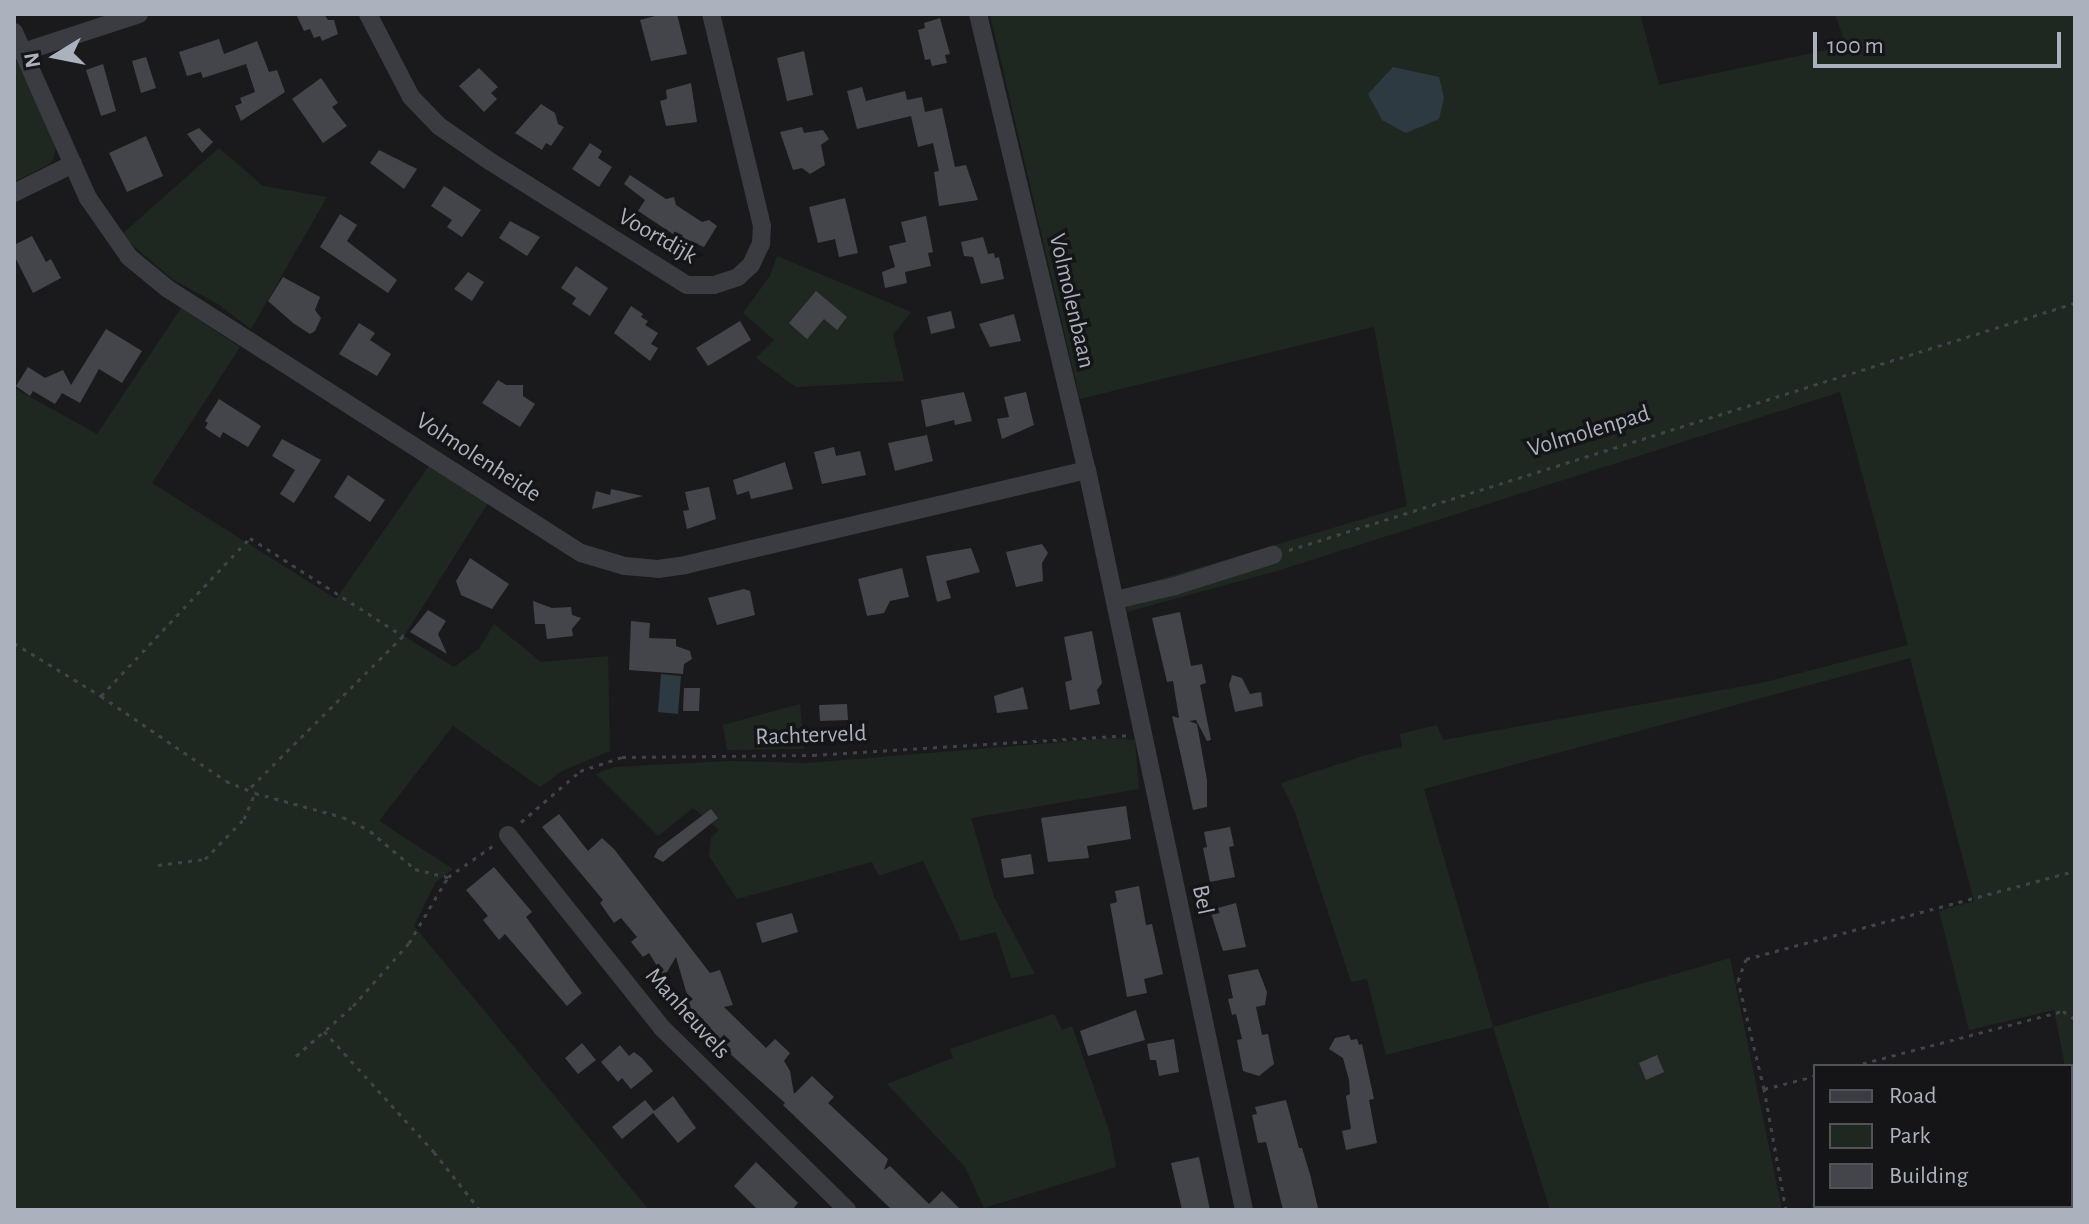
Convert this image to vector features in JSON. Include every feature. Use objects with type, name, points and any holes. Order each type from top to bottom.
[{"type":"street","points":[[23,52],[139,14]]},
{"type":"street","name":"Voortdijk","points":[[368,14],[411,97],[439,126],[687,285],[714,285],[738,277],[751,265],[761,244],[762,226],[711,14]]},
{"type":"street","name":"Volmolenbaan","points":[[978,14],[1115,600]]},
{"type":"street","name":"Volmolenheide","points":[[14,32],[103,223],[129,257],[168,289],[581,553],[658,569],[685,565],[1087,470]]},
{"type":"street","points":[[14,193],[73,164]]},
{"type":"street","points":[[1115,600],[1175,586],[1273,555]]},
{"type":"street","name":"Bel","points":[[1115,600],[1244,1210]]},
{"type":"street","name":"Manheuvels","points":[[508,835],[661,1027],[847,1210]]},
{"type":"path","name":"Volmolenpad","points":[[1273,555],[2075,303]]},
{"type":"path","points":[[101,696],[250,538],[403,636],[248,790]]},
{"type":"path","points":[[14,643],[101,696],[226,781],[255,793],[343,817],[370,831],[415,869],[448,877],[409,943],[353,1006],[296,1056]]},
{"type":"path","name":"Rachterveld","points":[[448,877],[508,835],[566,780],[596,763],[622,757],[813,755],[1143,734]]},
{"type":"path","points":[[158,865],[205,859],[244,819],[255,793]]},
{"type":"path","points":[[1786,1210],[1764,1089],[1738,981],[1746,959],[2075,871]]},
{"type":"path","points":[[1861,1064],[2063,1011],[2075,1019]]},
{"type":"path","points":[[324,1031],[434,1152],[480,1210]]},
{"type":"path","points":[[1764,1089],[1813,1077]]},
{"type":"green space","points":[[990,14],[1640,14],[1659,85],[1846,46],[1835,14],[2075,14],[2075,1114],[2073,1064],[2065,1064],[2054,1010],[1969,1030],[1939,911],[1974,901],[1910,658],[1424,789],[1493,1027],[1386,1055],[1367,979],[1351,982],[1295,812],[1281,783],[1366,755],[1402,747],[1400,734],[1437,725],[1443,740],[1766,682],[1908,645],[1840,392],[1277,571],[1127,612],[1123,590],[1407,506],[1374,327],[1080,399]]},
{"type":"green space","points":[[14,56],[56,145],[53,160],[48,165],[14,182]]},
{"type":"green space","points":[[219,148],[263,186],[327,197],[251,329],[218,304],[172,279],[121,235]]},
{"type":"green space","points":[[777,256],[911,312],[893,335],[904,381],[796,387],[756,358],[774,340],[743,313],[770,276]]},
{"type":"green space","points":[[181,308],[240,347],[152,483],[336,599],[429,466],[488,503],[404,636],[454,667],[479,649],[494,624],[541,662],[608,656],[610,751],[562,771],[540,787],[453,726],[379,821],[453,869],[435,883],[414,926],[649,1210],[14,1210],[14,388],[97,434]]},
{"type":"green space","points":[[800,704],[804,749],[727,750],[723,725]]},
{"type":"green space","points":[[1112,738],[1135,740],[1139,789],[971,818],[994,897],[1035,974],[1011,978],[996,932],[961,941],[923,861],[879,876],[872,862],[737,899],[709,856],[711,838],[719,830],[693,808],[658,836],[596,774],[614,767],[729,761],[807,763]]},
{"type":"green space","points":[[1730,958],[1782,1210],[1550,1210],[1493,1027]]},
{"type":"green space","points":[[1054,1014],[1062,1030],[1072,1026],[1109,1130],[1116,1167],[984,1208],[965,1167],[887,1084],[953,1058],[950,1049]]},
{"type":"shaded area","points":[[1393,67],[1439,77],[1444,98],[1439,119],[1406,133],[1382,120],[1368,94]]},
{"type":"shaded area","points":[[661,674],[681,676],[678,714],[658,712]]},
{"type":"building","points":[[296,14],[324,14],[328,20],[334,20],[338,34],[322,41],[320,36],[314,38],[310,29],[304,31]]},
{"type":"building","points":[[677,14],[687,54],[651,61],[640,20]]},
{"type":"building","points":[[940,18],[950,54],[945,55],[947,63],[932,66],[930,59],[925,60],[918,30],[925,28],[924,23]]},
{"type":"building","points":[[219,39],[224,54],[257,41],[269,72],[277,70],[285,92],[241,121],[235,106],[242,103],[240,98],[255,92],[246,64],[203,78],[201,72],[187,76],[179,52]]},
{"type":"building","points":[[804,51],[813,95],[787,101],[777,58]]},
{"type":"building","points":[[146,57],[156,88],[141,93],[132,61]]},
{"type":"building","points":[[103,64],[116,111],[101,116],[86,70]]},
{"type":"building","points":[[479,68],[498,87],[491,93],[497,99],[484,112],[459,86]]},
{"type":"building","points":[[321,78],[338,103],[332,107],[347,126],[323,143],[292,99]]},
{"type":"building","points":[[691,83],[697,122],[666,126],[660,101],[667,99],[666,90]]},
{"type":"building","points":[[862,87],[866,101],[905,91],[907,100],[922,97],[925,112],[942,108],[955,167],[966,165],[978,200],[939,206],[934,172],[939,171],[933,143],[918,147],[911,116],[857,129],[847,91]]},
{"type":"building","points":[[541,104],[555,113],[558,124],[564,127],[551,146],[546,143],[542,150],[515,133]]},
{"type":"building","points":[[802,127],[804,133],[823,130],[829,139],[821,145],[825,165],[810,174],[802,168],[793,170],[780,132]]},
{"type":"building","points":[[199,128],[213,142],[202,153],[187,134]]},
{"type":"building","points":[[146,136],[163,176],[127,192],[109,153]]},
{"type":"building","points":[[590,143],[602,151],[598,158],[612,167],[599,187],[572,169]]},
{"type":"building","points":[[379,150],[417,169],[404,189],[370,163]]},
{"type":"building","points":[[630,175],[666,199],[674,197],[676,205],[702,222],[709,220],[717,226],[704,247],[676,236],[638,211],[645,200],[624,184]]},
{"type":"building","points":[[444,186],[481,210],[462,237],[447,227],[452,220],[431,206]]},
{"type":"building","points":[[845,198],[858,253],[839,257],[835,239],[818,243],[809,207]]},
{"type":"building","points":[[340,214],[357,225],[347,241],[397,280],[388,293],[320,247]]},
{"type":"building","points":[[926,216],[933,252],[928,253],[931,266],[905,272],[907,283],[885,288],[882,272],[895,267],[889,246],[906,242],[901,222]]},
{"type":"building","points":[[510,221],[540,237],[527,256],[499,238]]},
{"type":"building","points":[[32,236],[46,262],[51,259],[61,278],[33,293],[14,255],[14,245]]},
{"type":"building","points":[[983,237],[988,254],[994,253],[995,258],[999,257],[1004,279],[981,284],[973,257],[964,256],[961,242]]},
{"type":"building","points":[[576,266],[608,288],[590,316],[572,304],[576,298],[561,288]]},
{"type":"building","points":[[468,272],[484,282],[472,301],[454,289]]},
{"type":"building","points":[[283,277],[320,297],[315,310],[321,318],[315,331],[310,334],[268,301]]},
{"type":"building","points":[[816,291],[847,317],[837,330],[824,319],[807,339],[789,323]]},
{"type":"building","points":[[631,306],[643,314],[641,317],[648,321],[645,325],[658,333],[651,344],[658,348],[650,361],[614,333]]},
{"type":"building","points":[[951,311],[955,328],[931,334],[927,317]]},
{"type":"building","points":[[1014,314],[1021,341],[990,347],[979,324]]},
{"type":"building","points":[[740,321],[751,340],[708,366],[696,348]]},
{"type":"building","points":[[359,323],[375,333],[370,340],[391,354],[377,376],[339,354]]},
{"type":"building","points":[[106,329],[142,351],[122,383],[99,369],[80,403],[62,393],[55,404],[33,391],[30,396],[16,386],[28,367],[45,378],[63,370],[71,385]]},
{"type":"building","points":[[498,380],[506,385],[523,385],[523,396],[535,404],[520,427],[482,403]]},
{"type":"building","points":[[964,392],[972,421],[955,425],[954,420],[926,427],[921,400]]},
{"type":"building","points":[[1026,392],[1034,425],[1002,439],[997,419],[1009,417],[1004,397]]},
{"type":"building","points":[[219,399],[261,426],[248,447],[223,432],[220,438],[205,428],[208,423],[205,421]]},
{"type":"building","points":[[927,435],[933,461],[895,471],[888,443]]},
{"type":"building","points":[[282,439],[321,460],[294,503],[280,494],[295,470],[272,456]]},
{"type":"building","points":[[834,447],[836,456],[860,451],[866,475],[822,484],[814,452]]},
{"type":"building","points":[[785,462],[793,489],[751,499],[749,491],[737,495],[733,480]]},
{"type":"building","points":[[348,475],[385,500],[370,522],[334,497]]},
{"type":"building","points":[[709,487],[716,519],[687,529],[683,511],[689,510],[685,492]]},
{"type":"building","points":[[611,489],[643,496],[592,509],[596,491],[610,495]]},
{"type":"building","points":[[1042,544],[1048,553],[1042,563],[1043,581],[1016,587],[1006,552]]},
{"type":"building","points":[[971,548],[980,572],[946,581],[951,598],[937,602],[926,556]]},
{"type":"building","points":[[470,558],[509,584],[492,609],[461,595],[456,581]]},
{"type":"building","points":[[902,568],[909,597],[890,601],[884,613],[867,616],[858,579]]},
{"type":"building","points":[[744,589],[750,591],[755,615],[717,625],[708,598]]},
{"type":"building","points":[[533,601],[552,608],[571,607],[572,615],[581,618],[572,629],[573,636],[547,639],[545,624],[535,624]]},
{"type":"building","points":[[428,610],[446,621],[438,634],[447,654],[410,632]]},
{"type":"building","points":[[1180,612],[1191,666],[1202,664],[1206,683],[1200,685],[1211,740],[1207,741],[1196,720],[1189,721],[1197,724],[1207,780],[1207,807],[1193,810],[1172,716],[1179,718],[1173,681],[1167,682],[1152,618]]},
{"type":"building","points":[[631,621],[650,623],[649,638],[676,639],[676,646],[690,651],[692,659],[684,664],[683,674],[629,670]]},
{"type":"building","points":[[1092,631],[1102,683],[1097,690],[1100,704],[1070,710],[1065,682],[1072,680],[1064,637]]},
{"type":"building","points":[[1232,675],[1242,678],[1250,694],[1261,692],[1263,706],[1235,712],[1229,685]]},
{"type":"building","points":[[1023,687],[1028,709],[997,713],[994,696]]},
{"type":"building","points":[[684,688],[700,688],[699,711],[683,711]]},
{"type":"building","points":[[847,704],[848,720],[820,721],[819,705]]},
{"type":"building","points":[[1126,806],[1131,839],[1087,846],[1089,858],[1048,862],[1041,818]]},
{"type":"building","points":[[711,809],[718,818],[663,862],[654,857],[658,849]]},
{"type":"building","points":[[559,814],[588,851],[602,838],[614,849],[710,973],[720,970],[733,1005],[724,1007],[766,1048],[775,1039],[790,1053],[784,1061],[790,1071],[794,1094],[812,1076],[834,1097],[828,1103],[888,1159],[884,1170],[890,1166],[929,1204],[942,1191],[961,1210],[892,1210],[783,1105],[785,1103],[728,1052],[731,1049],[711,1030],[708,1033],[694,1019],[676,957],[664,977],[649,953],[643,957],[631,942],[637,937],[621,918],[614,923],[600,903],[603,900],[542,827]]},
{"type":"building","points":[[1230,827],[1234,846],[1229,847],[1235,877],[1210,882],[1203,848],[1207,847],[1204,832]]},
{"type":"building","points":[[1031,854],[1034,874],[1004,878],[1001,859]]},
{"type":"building","points":[[494,867],[532,912],[526,917],[582,993],[567,1006],[505,934],[499,940],[483,920],[488,916],[466,890]]},
{"type":"building","points":[[1139,886],[1146,925],[1152,924],[1163,974],[1144,979],[1147,993],[1127,997],[1110,904],[1117,902],[1115,891]]},
{"type":"building","points":[[1236,903],[1246,947],[1223,951],[1210,910]]},
{"type":"building","points":[[792,913],[798,932],[762,943],[756,923]]},
{"type":"building","points":[[1258,969],[1267,992],[1265,1005],[1256,1007],[1262,1035],[1268,1034],[1274,1064],[1259,1076],[1243,1071],[1237,1040],[1242,1039],[1236,1014],[1232,1015],[1228,999],[1233,998],[1228,975]]},
{"type":"building","points":[[1136,1010],[1145,1040],[1088,1056],[1080,1031]]},
{"type":"building","points":[[1349,1035],[1351,1040],[1357,1039],[1359,1045],[1362,1044],[1374,1099],[1369,1100],[1377,1143],[1346,1150],[1342,1131],[1351,1129],[1346,1096],[1350,1094],[1349,1080],[1343,1058],[1329,1049],[1335,1038]]},
{"type":"building","points":[[1174,1039],[1179,1072],[1159,1076],[1156,1060],[1150,1060],[1147,1044]]},
{"type":"building","points":[[582,1043],[596,1060],[578,1074],[565,1058]]},
{"type":"building","points":[[620,1045],[629,1056],[634,1052],[642,1058],[653,1071],[631,1089],[622,1078],[618,1082],[601,1062]]},
{"type":"building","points":[[1657,1055],[1664,1072],[1646,1080],[1639,1063]]},
{"type":"building","points":[[673,1096],[696,1128],[678,1143],[653,1113],[622,1139],[612,1127],[645,1100],[654,1111]]},
{"type":"building","points":[[1286,1100],[1318,1208],[1283,1210],[1266,1142],[1258,1143],[1252,1115],[1257,1114],[1255,1107]]},
{"type":"building","points":[[1199,1157],[1210,1210],[1182,1210],[1171,1163]]},
{"type":"building","points":[[756,1162],[798,1203],[792,1210],[758,1210],[734,1186]]}]
